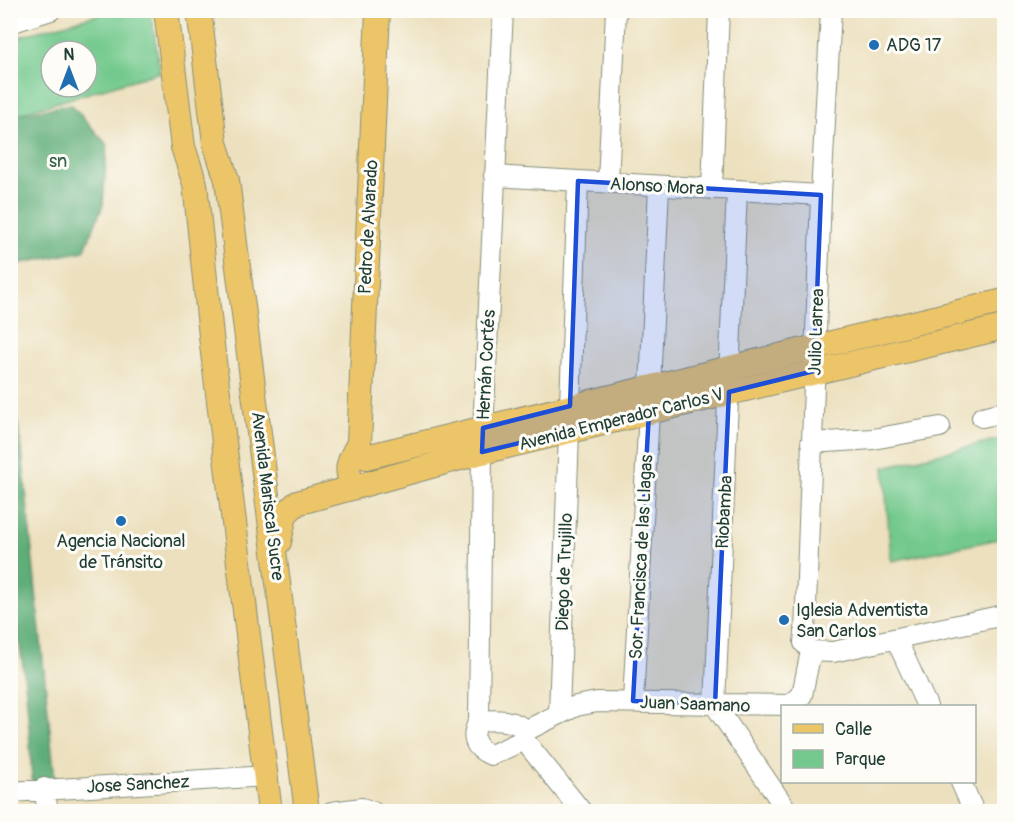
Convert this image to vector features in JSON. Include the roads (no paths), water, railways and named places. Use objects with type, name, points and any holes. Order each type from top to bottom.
[{"type":"main road","name":"Avenida Mariscal Sucre","points":[[166,10],[183,147],[195,184],[212,345],[270,812]]},
{"type":"main road","name":"Avenida Mariscal Sucre","points":[[184,10],[200,145],[195,184]]},
{"type":"main road","name":"Avenida Mariscal Sucre","points":[[199,10],[215,143],[227,180],[307,812]]},
{"type":"main road","name":"Avenida Mariscal Sucre","points":[[214,10],[231,136],[227,180]]},
{"type":"main road","name":"Pedro de Alvarado","points":[[361,486],[349,479],[347,469],[362,450],[378,10]]},
{"type":"main road","name":"Avenida Emperador Carlos V","points":[[362,450],[483,428],[1005,301]]},
{"type":"main road","name":"Avenida Emperador Carlos V","points":[[276,556],[285,514],[297,502],[482,452],[1005,327]]},
{"type":"street","points":[[10,22],[51,10]]},
{"type":"street","name":"Hernán Cortés","points":[[503,10],[482,452],[478,721],[474,730],[474,740],[481,751],[491,755],[524,736]]},
{"type":"street","points":[[608,183],[616,10]]},
{"type":"street","points":[[712,189],[719,10]]},
{"type":"street","name":"Julio Larrea","points":[[811,651],[804,643],[821,195],[831,10]]},
{"type":"street","name":"Alonso Mora","points":[[494,176],[821,195]]},
{"type":"street","points":[[570,406],[578,181]]},
{"type":"street","points":[[650,387],[659,186]]},
{"type":"street","name":"Riobamba","points":[[715,705],[737,190]]},
{"type":"street","name":"Sor. Francisca de las Llagas","points":[[633,701],[649,412]]},
{"type":"street","points":[[982,417],[1005,412]]},
{"type":"street","points":[[812,444],[873,440],[940,427]]},
{"type":"street","name":"Diego de Trujillo","points":[[559,713],[569,432]]},
{"type":"street","points":[[811,651],[833,652],[1005,615]]},
{"type":"street","points":[[896,639],[927,705]]},
{"type":"street","name":"Juan Saamano","points":[[790,705],[795,704],[802,695],[811,651]]},
{"type":"street","name":"Juan Saamano","points":[[524,736],[559,713],[576,706],[597,702],[781,706]]},
{"type":"street","points":[[715,705],[788,812]]},
{"type":"street","points":[[478,721],[515,723],[582,812]]},
{"type":"street","name":"Jose Sanchez","points":[[10,792],[44,788],[266,776]]},
{"type":"street","points":[[961,783],[974,812]]},
{"type":"street","points":[[44,788],[48,812]]},
{"type":"street","points":[[332,812],[371,810]]},
{"type":"place","name":"ADG 17","points":[[874,45]]},
{"type":"place","name":"Agencia Nacional de Tránsito","points":[[121,521]]},
{"type":"place","name":"Iglesia Adventista San Carlos","points":[[784,620]]},
{"type":"park label","name":"sn","points":[[58,161]]}]
